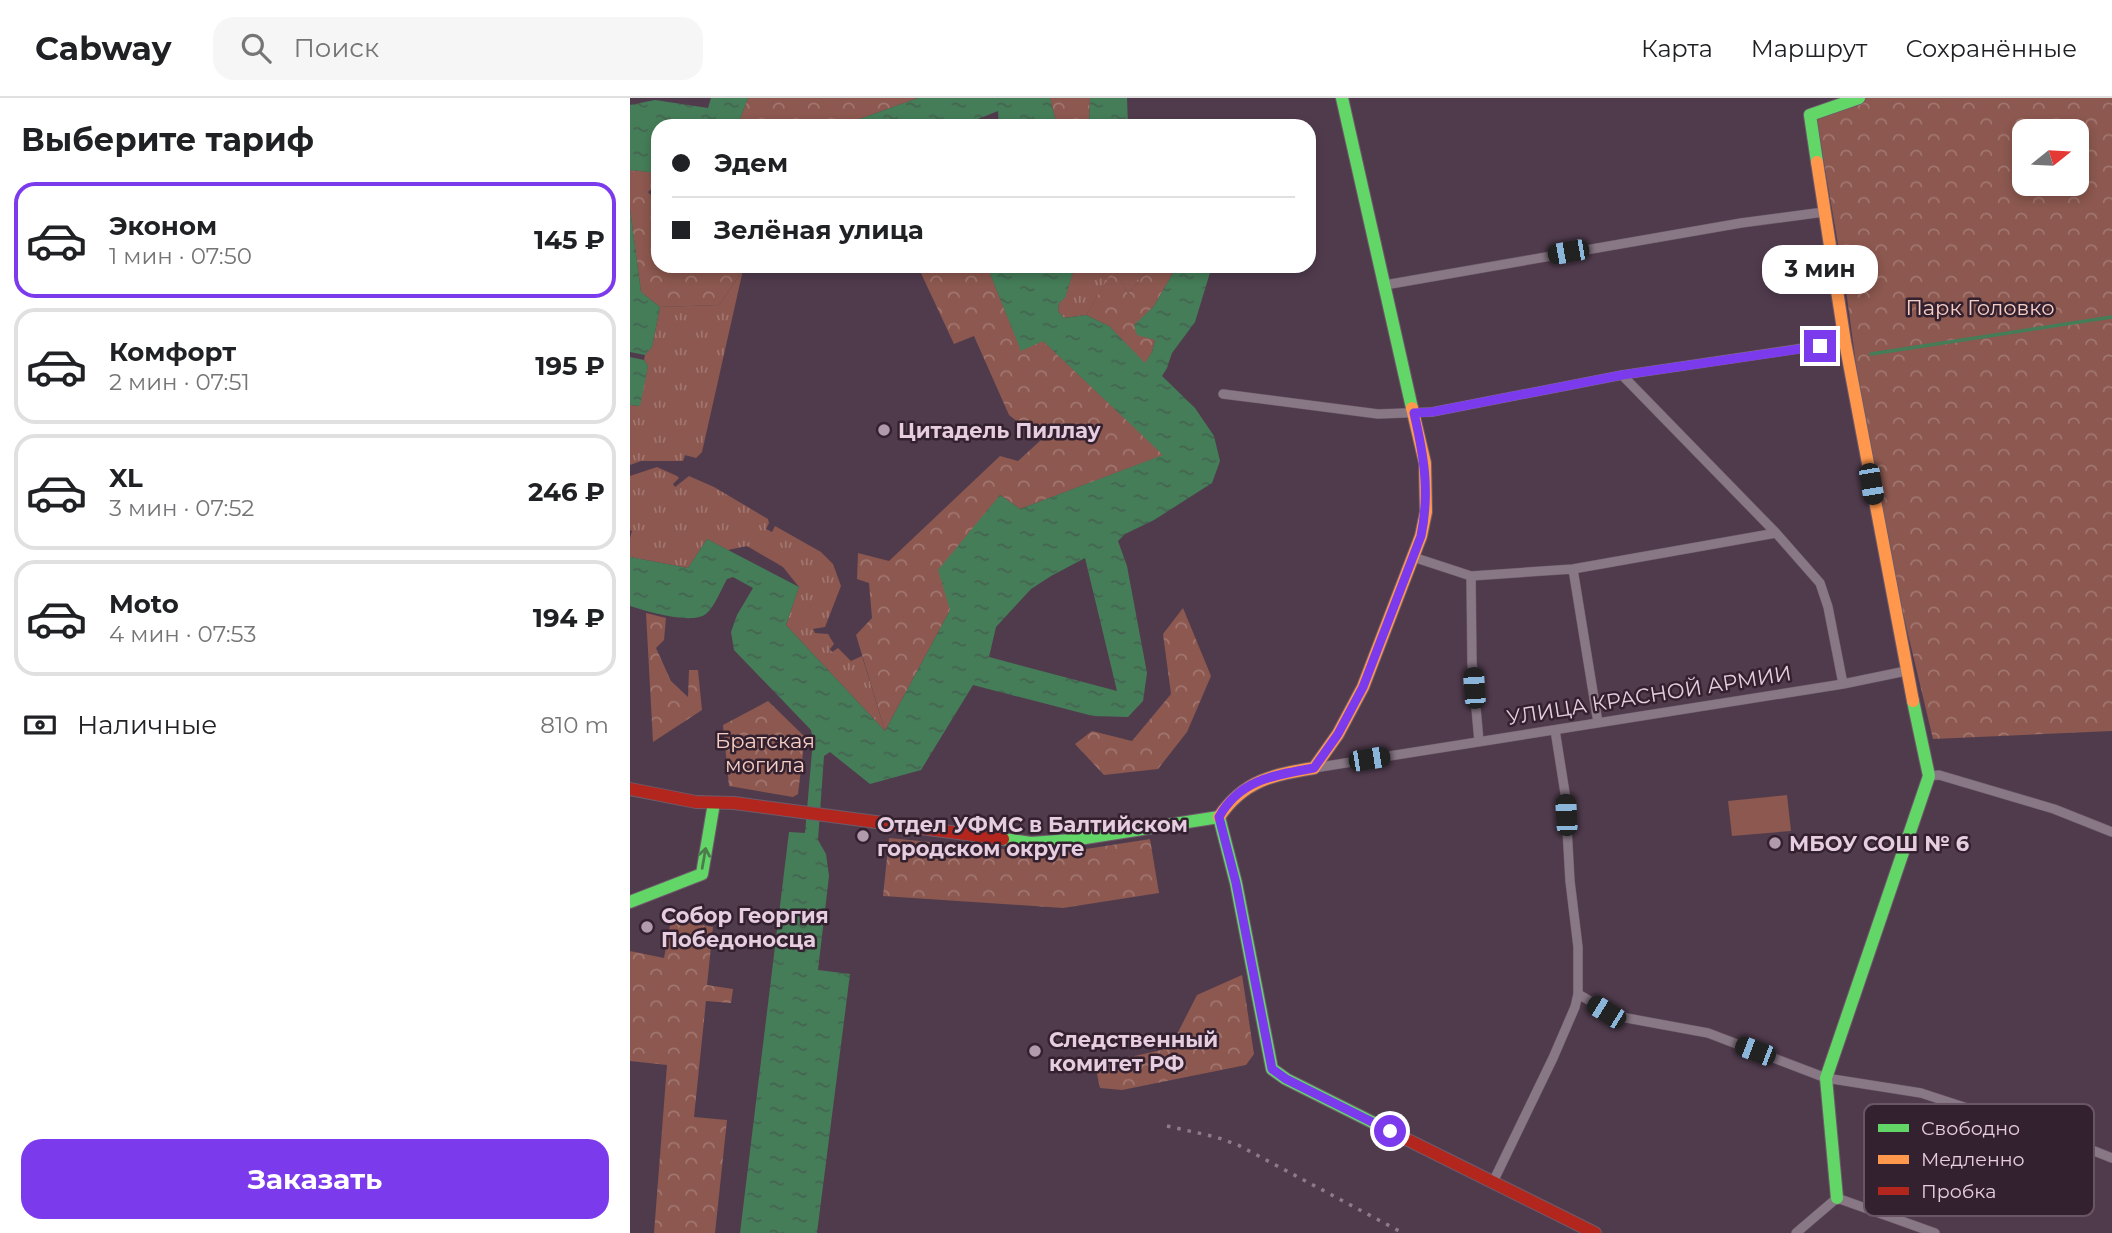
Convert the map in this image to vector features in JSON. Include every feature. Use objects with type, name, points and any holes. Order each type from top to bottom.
[{"type":"street","points":[[1342,98],[1425,463],[1426,512],[1421,536],[1363,687],[1338,734],[1314,768],[1250,785],[1226,805],[1219,817],[1236,883],[1272,1069],[1286,1079],[1595,1233]]},
{"type":"street","points":[[1837,1198],[1826,1078],[1929,776],[1906,671],[1845,342],[1810,115],[1859,98]]},
{"type":"street","points":[[1385,285],[1741,223],[1824,212]]},
{"type":"street","points":[[1223,394],[1378,414],[1432,412],[1622,375],[1845,342]]},
{"type":"street","points":[[1622,375],[1776,533],[1820,583],[1828,607],[1843,684]]},
{"type":"street","points":[[1413,557],[1471,576],[1573,569],[1776,533]]},
{"type":"street","points":[[1573,569],[1598,723]]},
{"type":"street","points":[[1471,576],[1472,663],[1479,742]]},
{"type":"street","name":"УЛИЦА КРАСНОЙ АРМИИ","points":[[1314,768],[1843,684],[1906,671]]},
{"type":"street","points":[[1493,1182],[1553,1058],[1578,994],[1578,947],[1564,793],[1555,730]]},
{"type":"street","points":[[1929,776],[1939,775],[2054,809],[2112,832]]},
{"type":"street","points":[[630,789],[696,802],[734,803],[1031,843],[1072,840],[1219,817]]},
{"type":"street","points":[[630,902],[702,874],[714,803]]},
{"type":"street","points":[[1578,994],[1616,1016],[1708,1033],[1826,1078],[1921,1093],[1955,1104]]},
{"type":"street","points":[[2094,1151],[2112,1158]]},
{"type":"street","points":[[1796,1233],[1837,1198]]},
{"type":"street","points":[[1837,1198],[1864,1208]]},
{"type":"street","points":[[1887,1216],[1935,1233]]},
{"type":"green space","points":[[748,98],[918,98],[860,119],[740,119]]},
{"type":"green space","points":[[1050,98],[1090,98],[1089,119],[1055,119]]},
{"type":"green space","name":"Парк Головко","points":[[1841,98],[2112,98],[2112,731],[1933,739],[1872,483],[1846,290],[1816,117]]},
{"type":"green space","points":[[630,170],[651,172],[651,190],[648,192],[651,195],[651,273],[741,273],[719,305],[660,307],[641,292],[630,209]]},
{"type":"green space","points":[[742,273],[702,452],[696,458],[685,455],[683,461],[641,461],[630,465],[630,405],[639,406],[648,366],[644,360],[645,355],[652,347],[660,307],[719,305]]},
{"type":"green space","points":[[921,273],[990,273],[1021,350],[1042,340],[1164,455],[1020,509],[1000,495],[950,610],[885,731],[856,635],[872,618],[869,583],[857,579],[858,553],[889,561],[1000,456],[1018,461],[1041,440],[1009,415],[974,336],[954,344]]},
{"type":"green space","points":[[1073,273],[1112,273],[1086,315],[1064,318],[1058,311],[1059,303],[1065,297]]},
{"type":"green space","points":[[1111,273],[1117,273],[1128,294],[1145,273],[1173,273],[1154,306],[1135,325],[1155,340],[1145,364],[1109,326],[1086,315]]},
{"type":"green space","points":[[1116,273],[1145,273],[1128,294]]},
{"type":"green space","points":[[657,467],[679,478],[673,484],[675,487],[689,476],[714,487],[768,519],[766,529],[772,532],[775,526],[821,552],[833,564],[841,586],[825,627],[813,629],[815,633],[828,634],[834,644],[830,649],[832,652],[838,648],[851,661],[862,656],[885,731],[786,625],[799,587],[783,567],[747,546],[728,550],[707,539],[688,568],[630,557],[630,476]]},
{"type":"green space","points":[[1183,608],[1211,676],[1187,732],[1158,769],[1104,775],[1075,744],[1092,731],[1132,741],[1171,694],[1163,634]]},
{"type":"green space","points":[[646,613],[666,618],[664,640],[656,648],[671,681],[688,697],[689,670],[698,670],[702,710],[653,742]]},
{"type":"green space","name":"Братская могила","points":[[768,701],[805,737],[798,794],[793,797],[729,786],[723,725]]},
{"type":"green space","points":[[1787,795],[1791,831],[1732,836],[1728,801]]},
{"type":"green space","points":[[889,838],[1054,854],[1150,839],[1159,893],[1063,908],[883,896]]},
{"type":"green space","points":[[671,920],[713,927],[707,985],[733,989],[731,1003],[706,1001],[694,1117],[727,1120],[715,1233],[654,1233],[667,1065],[630,1061],[630,951],[664,958]]},
{"type":"green space","points":[[1242,975],[1254,1054],[1246,1065],[1122,1090],[1100,1088],[1095,1065],[1170,1048],[1197,995]]},
{"type":"water","points":[[711,98],[748,98],[740,119],[651,119],[651,172],[630,170],[630,105],[655,100],[708,108]]},
{"type":"water","points":[[918,98],[1050,98],[1055,119],[999,119],[998,111],[978,119],[860,119]]},
{"type":"water","points":[[1090,98],[1127,98],[1128,119],[1089,119]]},
{"type":"water","points":[[630,209],[641,292],[660,307],[652,347],[645,355],[630,352]]},
{"type":"water","points":[[990,273],[1073,273],[1058,311],[1064,318],[1086,315],[1109,326],[1145,363],[1155,340],[1137,335],[1134,325],[1154,306],[1173,273],[1210,273],[1195,322],[1172,353],[1162,376],[1195,408],[1214,436],[1220,461],[1212,483],[1154,520],[1125,534],[1118,541],[1127,566],[1147,673],[1143,701],[1128,717],[1093,716],[973,685],[921,770],[870,784],[830,752],[824,756],[818,840],[826,854],[829,876],[818,970],[850,974],[817,1233],[740,1233],[789,832],[805,833],[813,740],[811,730],[734,650],[731,632],[737,615],[753,588],[733,577],[727,579],[712,606],[700,617],[681,618],[658,614],[630,606],[630,557],[688,568],[707,539],[799,587],[786,625],[885,731],[950,610],[938,570],[1000,495],[1020,509],[1163,455],[1043,341],[1021,351]],"holes":[[[1085,558],[1117,691],[989,657],[996,627],[1031,589]]]},
{"type":"water","points":[[630,357],[644,360],[648,366],[640,406],[630,405]]},
{"type":"waterway","points":[[1871,354],[2112,317]]},
{"type":"railway","points":[[1167,1126],[1238,1145],[1403,1233]]},
{"type":"traffic: fast","points":[[1342,98],[1412,408]]},
{"type":"traffic: fast","points":[[1817,162],[1810,115],[1859,98]]},
{"type":"traffic: fast","points":[[1837,1198],[1826,1078],[1929,776],[1913,701]]},
{"type":"traffic: fast","points":[[630,902],[702,874],[714,803]]},
{"type":"traffic: fast","points":[[1003,839],[1031,843],[1072,840],[1219,817]]},
{"type":"traffic: fast","points":[[1219,817],[1236,883],[1272,1069],[1286,1079],[1404,1138]]},
{"type":"traffic: slow","points":[[1817,162],[1845,342],[1913,701]]},
{"type":"traffic: slow","points":[[1219,817],[1239,795],[1260,781],[1314,768],[1338,734],[1363,687],[1421,536],[1426,512],[1425,463],[1412,408]]},
{"type":"traffic: jam","points":[[630,789],[696,802],[734,803],[1003,839]]},
{"type":"traffic: jam","points":[[1404,1138],[1595,1233]]},
{"type":"place","name":"Цитадель Пиллау","points":[[884,430]]},
{"type":"place","name":"Отдел УФМС в Балтийском городском округе","points":[[863,836]]},
{"type":"place","name":"МБОУ СОШ № 6","points":[[1775,843]]},
{"type":"place","name":"Собор Георгия Победоносца","points":[[647,927]]},
{"type":"place","name":"Следственный комитет РФ","points":[[1035,1051]]},
{"type":"route","points":[[1390,1131],[1286,1079],[1272,1069],[1236,883],[1219,817],[1226,805],[1250,785],[1263,779],[1314,768],[1338,734],[1363,687],[1421,536],[1426,512],[1425,463],[1414,413],[1432,412],[1622,375],[1820,346]]}]
